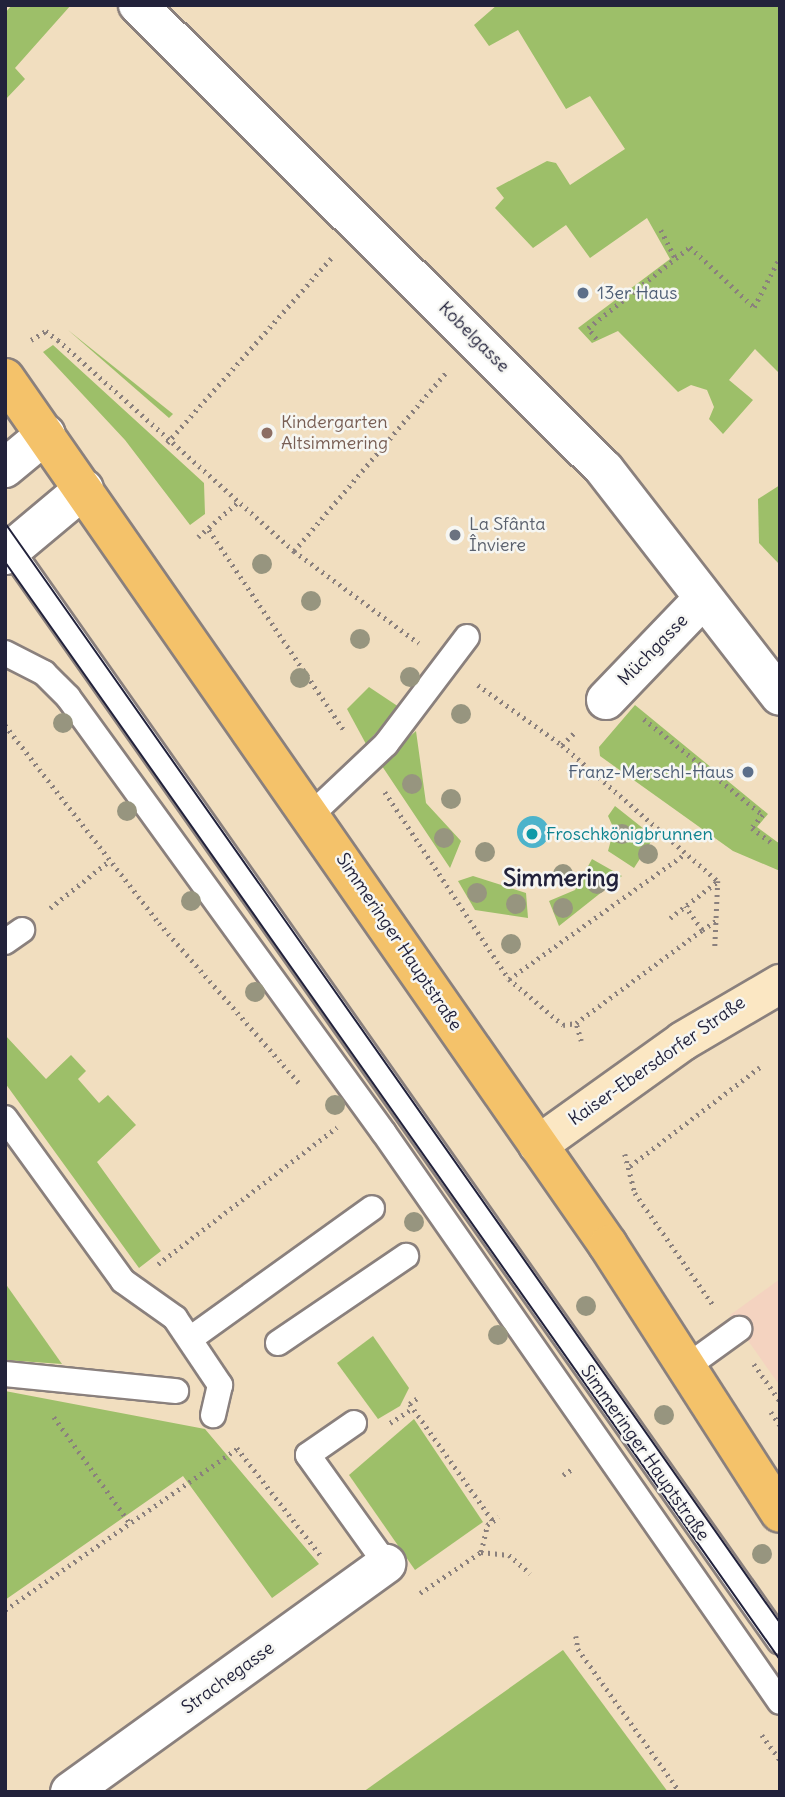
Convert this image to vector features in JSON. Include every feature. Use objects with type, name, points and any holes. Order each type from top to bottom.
[{"type":"main road","name":"Simmeringer Hauptstraße","points":[[5,378],[312,814],[538,1144],[780,1513]]},
{"type":"main road","name":"Kaiser-Ebersdorfer Straße","points":[[538,1144],[683,1041],[780,984]]},
{"type":"street","name":"Kobelgasse","points":[[138,5],[604,469],[701,600],[780,696]]},
{"type":"street","points":[[5,468],[46,434]]},
{"type":"street","points":[[7,549],[84,489]]},
{"type":"street","name":"Müchgasse","points":[[623,708],[701,600]]},
{"type":"street","name":"Strachegasse","points":[[70,1792],[386,1564]]},
{"type":"lane","name":"Simmeringer Hauptstraße","points":[[7,549],[780,1642]]},
{"type":"lane","points":[[312,814],[367,764],[467,638]]},
{"type":"lane","points":[[5,653],[44,673],[68,698],[384,1133],[780,1702]]},
{"type":"lane","points":[[5,1118],[126,1283],[175,1318],[190,1339],[220,1385],[213,1415]]},
{"type":"lane","points":[[190,1339],[372,1208]]},
{"type":"lane","points":[[278,1343],[406,1256]]},
{"type":"lane","points":[[685,1368],[736,1332]]},
{"type":"lane","points":[[5,1374],[176,1391]]},
{"type":"lane","points":[[354,1423],[308,1455],[386,1564]]},
{"type":"path","points":[[167,443],[361,226]]},
{"type":"path","points":[[660,230],[677,259]]},
{"type":"path","points":[[596,339],[588,328],[690,247],[754,307],[780,257]]},
{"type":"path","points":[[32,340],[46,331],[58,340],[167,443],[239,501],[293,551],[562,745],[718,881]]},
{"type":"path","points":[[293,551],[331,500],[440,379]]},
{"type":"path","points":[[198,537],[239,501]]},
{"type":"path","points":[[209,530],[509,979],[563,1024],[576,1023],[716,921]]},
{"type":"path","points":[[623,708],[749,801],[763,815],[752,828],[772,843]]},
{"type":"path","points":[[5,724],[109,861],[302,1086]]},
{"type":"path","points":[[509,979],[686,853]]},
{"type":"path","points":[[13,936],[109,861]]},
{"type":"path","points":[[670,918],[718,881]]},
{"type":"path","points":[[715,947],[718,881]]},
{"type":"path","points":[[685,907],[702,930]]},
{"type":"path","points":[[576,1023],[581,1041]]},
{"type":"path","points":[[630,1166],[760,1067]]},
{"type":"path","points":[[328,1117],[344,1137]]},
{"type":"path","points":[[126,1283],[337,1127]]},
{"type":"path","points":[[625,1154],[635,1193],[736,1332],[780,1401]]},
{"type":"path","points":[[643,1219],[649,1214]]},
{"type":"path","points":[[33,1376],[43,1401],[130,1523]]},
{"type":"path","points":[[400,1417],[413,1408],[416,1399]]},
{"type":"path","points":[[413,1408],[493,1521]]},
{"type":"path","points":[[232,1441],[349,1591]]},
{"type":"path","points":[[5,1610],[237,1448]]},
{"type":"path","points":[[563,1475],[572,1469]]},
{"type":"path","points":[[420,1593],[481,1552],[493,1521],[499,1517]]},
{"type":"path","points":[[481,1552],[509,1555],[530,1573]]},
{"type":"path","points":[[576,1636],[578,1649],[680,1792]]},
{"type":"shaded area","points":[[780,1279],[780,1386],[730,1315]]},
{"type":"green space","points":[[12,5],[71,5],[15,68],[25,79],[5,100],[5,13]]},
{"type":"green space","points":[[497,5],[780,5],[780,374],[755,349],[729,380],[753,400],[723,434],[709,419],[714,407],[707,390],[691,385],[678,392],[618,331],[592,343],[578,328],[670,259],[647,218],[590,258],[566,225],[533,248],[495,208],[504,198],[496,188],[547,161],[556,163],[570,185],[625,149],[590,96],[566,109],[518,30],[489,46],[474,25]]},
{"type":"green space","points":[[68,330],[173,414],[169,418]]},
{"type":"green space","points":[[53,345],[204,483],[205,514],[190,525],[125,440],[43,352]]},
{"type":"green space","points":[[780,485],[780,565],[759,543],[758,499]]},
{"type":"green space","points":[[369,687],[399,707],[366,744],[347,709]]},
{"type":"green space","points":[[635,705],[768,814],[757,827],[780,844],[780,871],[733,851],[600,756],[599,747]]},
{"type":"green space","points":[[416,731],[426,803],[461,841],[450,868],[380,763]]},
{"type":"green space","points":[[615,806],[654,837],[634,868],[608,851],[614,829],[608,816]]},
{"type":"green space","points":[[592,859],[622,876],[559,926],[549,901],[575,890]]},
{"type":"green space","points":[[473,876],[526,893],[528,918],[475,910],[458,881]]},
{"type":"green space","points":[[5,1035],[46,1079],[71,1055],[86,1071],[78,1079],[99,1103],[108,1095],[136,1125],[97,1162],[161,1251],[139,1268],[5,1083]]},
{"type":"green space","points":[[5,1283],[62,1364],[5,1360]]},
{"type":"green space","points":[[373,1336],[409,1388],[400,1406],[378,1419],[337,1363]]},
{"type":"green space","points":[[5,1391],[205,1429],[319,1564],[272,1598],[183,1476],[5,1600]]},
{"type":"green space","points":[[414,1419],[483,1522],[415,1570],[349,1475]]},
{"type":"green space","points":[[563,1650],[668,1792],[363,1792]]},
{"type":"water","points":[[533,816],[544,821],[549,832],[544,843],[533,848],[522,843],[517,832],[522,821]]},
{"type":"tram line","points":[[5,523],[780,1623]]},
{"type":"tram line","points":[[5,562],[780,1660]]},
{"type":"place","name":"13er Haus","points":[[583,293]]},
{"type":"place","name":"Kindergarten Altsimmering","points":[[267,433]]},
{"type":"place","name":"La Sfânta Înviere","points":[[455,535]]},
{"type":"place","name":"Franz-Merschl-Haus","points":[[748,772]]},
{"type":"place","name":"Froschkönigbrunnen","points":[[532,834]]},
{"type":"district","name":"Simmering","points":[[561,878]]}]
